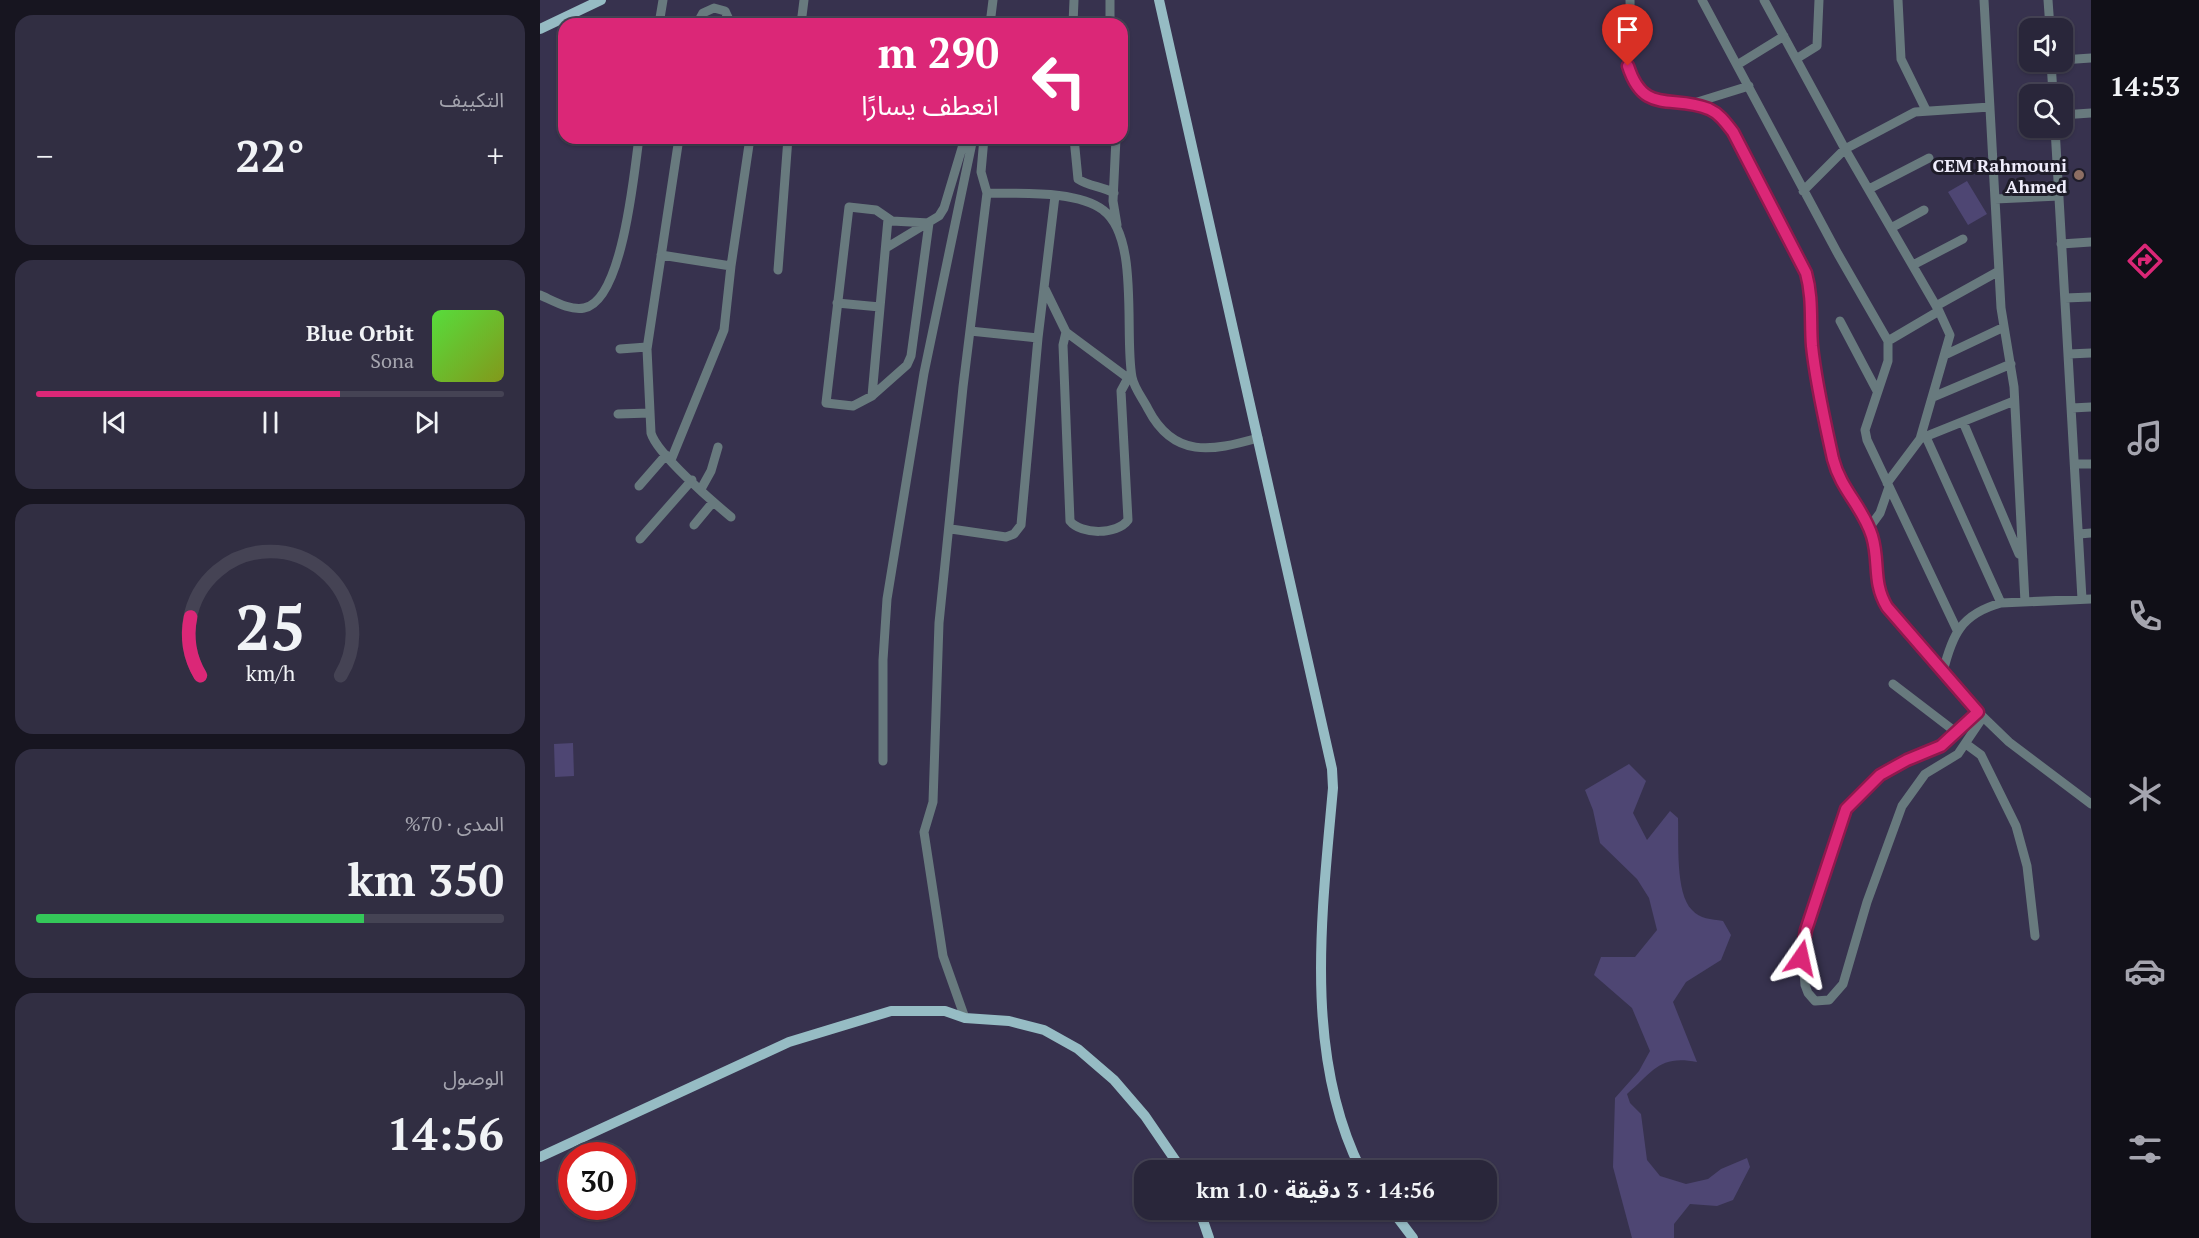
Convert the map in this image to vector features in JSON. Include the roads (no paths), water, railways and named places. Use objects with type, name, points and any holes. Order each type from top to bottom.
[{"type":"main road","points":[[540,22],[586,0]]},
{"type":"main road","points":[[562,18],[601,0]]},
{"type":"main road","points":[[1159,0],[1332,769],[1333,788],[1322,930],[1326,1045],[1340,1118],[1357,1160]]},
{"type":"main road","points":[[540,28],[558,20]]},
{"type":"main road","points":[[540,1156],[789,1042],[891,1011],[945,1011],[965,1018],[1009,1021],[1044,1030],[1078,1049],[1122,1089],[1145,1116],[1175,1160]]},
{"type":"main road","points":[[1203,1220],[1209,1238]]},
{"type":"main road","points":[[1399,1220],[1413,1238]]},
{"type":"street","points":[[660,18],[663,0]]},
{"type":"street","points":[[802,18],[804,0]]},
{"type":"street","points":[[991,18],[993,0]]},
{"type":"street","points":[[1073,18],[1074,0]]},
{"type":"street","points":[[1110,0],[1110,18]]},
{"type":"street","points":[[1630,0],[1626,48],[1632,79],[1639,90],[1651,99],[1667,104],[1692,104],[1749,86]]},
{"type":"street","points":[[1702,0],[1803,191],[1888,341],[1888,360],[1865,434],[1958,630]]},
{"type":"street","points":[[1764,0],[1845,149],[1938,308],[1950,335],[1947,354],[1923,438],[1888,485],[1880,513],[1869,528]]},
{"type":"street","points":[[1796,59],[1817,46],[1820,0]]},
{"type":"street","points":[[1898,0],[1901,59],[1926,110]]},
{"type":"street","points":[[1984,0],[1999,271],[2014,401],[2025,602]]},
{"type":"street","points":[[2048,0],[2049,18]]},
{"type":"street","points":[[699,18],[707,5],[725,11],[729,18]]},
{"type":"street","points":[[1737,65],[1784,36]]},
{"type":"street","points":[[2073,59],[2091,58]]},
{"type":"street","points":[[1692,104],[1721,117],[1733,132],[1806,273],[1811,297],[1812,344],[1834,460],[1844,489],[1869,528],[1874,544],[1878,593],[1887,607],[1980,715],[2009,742],[2091,804]]},
{"type":"street","points":[[1803,191],[1845,149],[1915,112],[1990,107]]},
{"type":"street","points":[[2073,114],[2091,113]]},
{"type":"street","points":[[1943,672],[1951,641],[1958,630],[1988,607],[2001,603],[2086,599],[2079,534],[2056,138]]},
{"type":"street","points":[[540,295],[579,309],[592,305],[600,296],[613,275],[621,252],[638,144]]},
{"type":"street","points":[[679,144],[647,347],[653,439],[669,458],[731,517]]},
{"type":"street","points":[[639,486],[669,458],[722,339],[749,144]]},
{"type":"street","points":[[778,270],[788,144]]},
{"type":"street","points":[[886,248],[929,223],[944,208],[963,144]]},
{"type":"street","points":[[883,761],[883,660],[887,599],[924,373],[972,144]]},
{"type":"street","points":[[965,1018],[944,956],[924,832],[933,802],[938,636],[987,193],[981,172],[983,144]]},
{"type":"street","points":[[1075,144],[1078,178],[1088,185],[1104,188],[1114,193]]},
{"type":"street","points":[[1066,332],[1062,345],[1070,521],[1081,529],[1117,528],[1128,520],[1121,391],[1130,379],[1124,258],[1114,193],[1116,144]]},
{"type":"street","points":[[1869,189],[1929,158]]},
{"type":"street","points":[[987,193],[1055,196],[1095,205],[1105,211],[1118,229]]},
{"type":"street","points":[[951,529],[1006,537],[1014,534],[1021,525],[1038,338],[1055,196]]},
{"type":"street","points":[[1995,199],[2059,196]]},
{"type":"street","points":[[849,207],[876,210],[888,219],[929,223],[912,356],[907,365],[872,396],[853,406],[826,403],[849,207]]},
{"type":"street","points":[[1891,228],[1924,210]]},
{"type":"street","points":[[872,396],[888,219]]},
{"type":"street","points":[[1913,265],[1963,240]]},
{"type":"street","points":[[2061,244],[2091,242]]},
{"type":"street","points":[[661,255],[731,266]]},
{"type":"street","points":[[1888,341],[1999,271]]},
{"type":"street","points":[[1045,289],[1066,332],[1130,379],[1159,427],[1178,442],[1190,447],[1214,448],[1258,438]]},
{"type":"street","points":[[2065,298],[2091,297]]},
{"type":"street","points":[[837,303],[880,307]]},
{"type":"street","points":[[1840,321],[1877,391]]},
{"type":"street","points":[[1947,354],[2004,327]]},
{"type":"street","points":[[970,331],[1038,338]]},
{"type":"street","points":[[620,349],[647,347]]},
{"type":"street","points":[[2069,354],[2091,353]]},
{"type":"street","points":[[1933,397],[2011,364]]},
{"type":"street","points":[[1923,438],[2014,401]]},
{"type":"street","points":[[2072,408],[2091,407]]},
{"type":"street","points":[[618,414],[650,413]]},
{"type":"street","points":[[1963,422],[2023,562]]},
{"type":"street","points":[[1923,438],[2001,603]]},
{"type":"street","points":[[701,489],[711,471],[718,447]]},
{"type":"street","points":[[2075,465],[2091,464]]},
{"type":"street","points":[[640,539],[692,480]]},
{"type":"street","points":[[694,525],[713,501]]},
{"type":"street","points":[[2079,534],[2091,533]]},
{"type":"street","points":[[1893,684],[1957,733]]},
{"type":"street","points":[[1980,715],[1966,744],[1958,753],[1925,774],[1902,806],[1867,902],[1842,984],[1829,1000],[1815,1001],[1805,985],[1802,946],[1846,809],[1880,775],[1907,760],[1941,746],[1980,715]]},
{"type":"street","points":[[1966,744],[1981,755],[2016,826],[2028,866],[2035,936]]},
{"type":"place","name":"CEM Rahmouni Ahmed","points":[[2079,175]]}]
